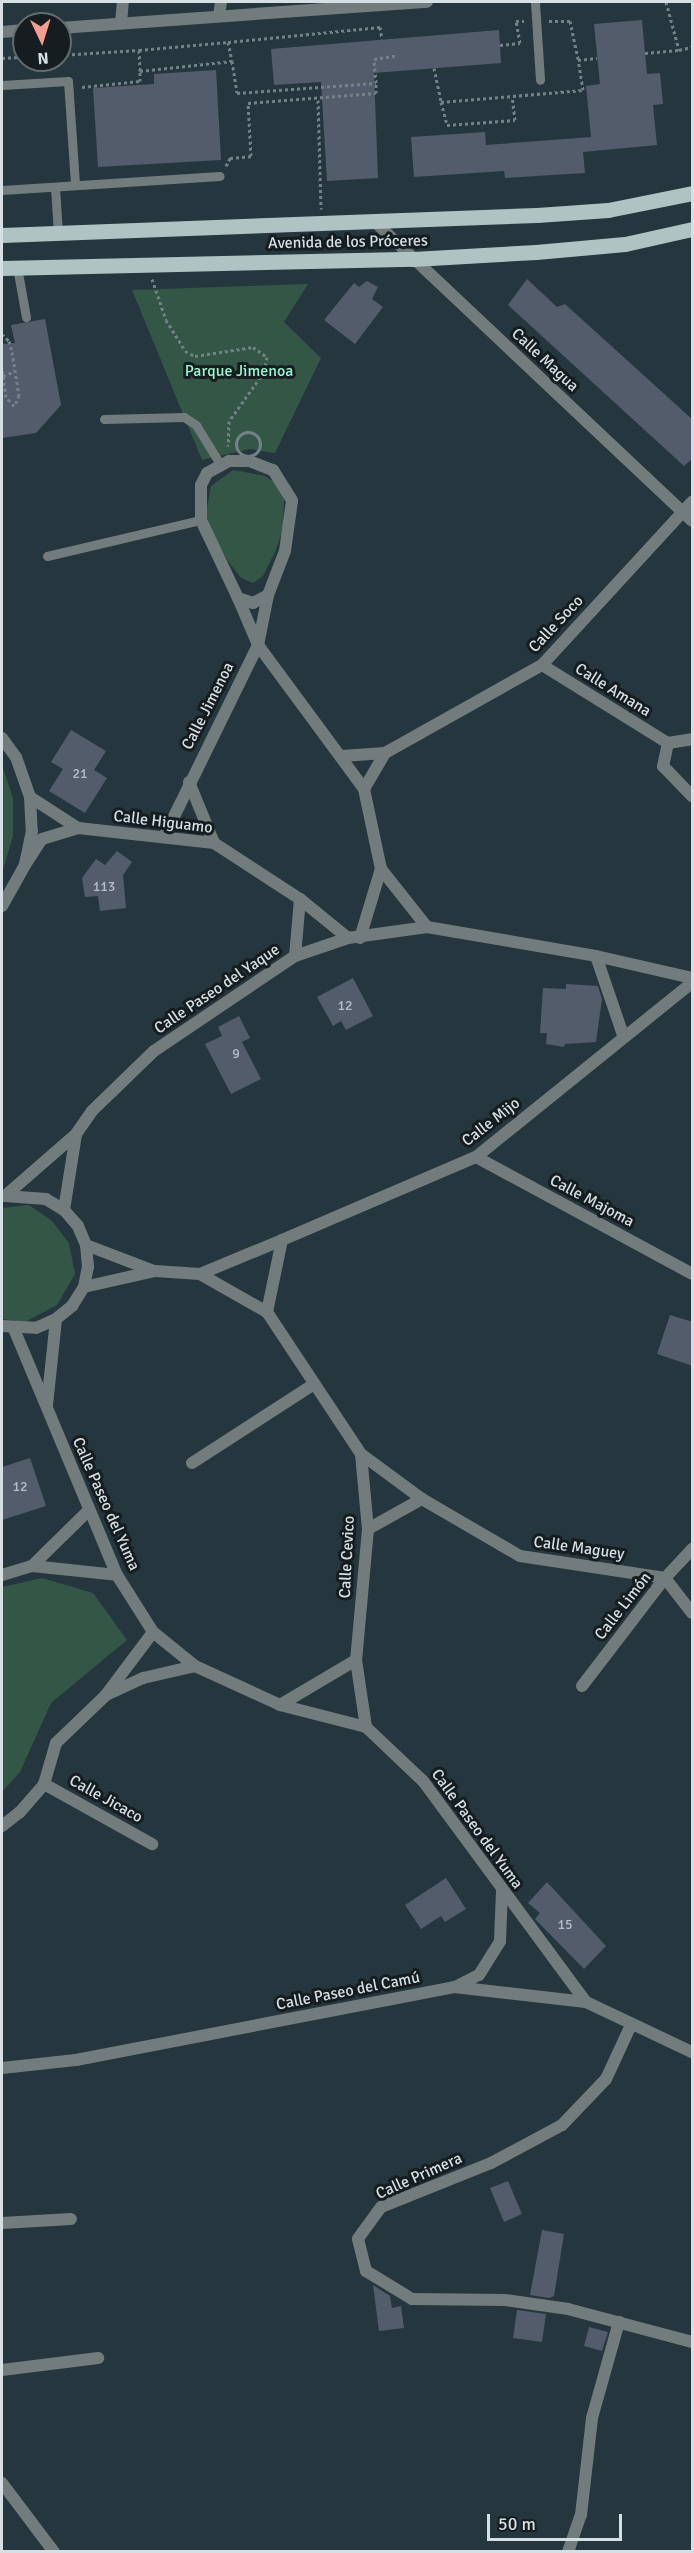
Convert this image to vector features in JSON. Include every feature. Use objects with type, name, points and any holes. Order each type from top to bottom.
[{"type":"main road","name":"Avenida de los Próceres","points":[[2,235],[376,223],[608,210],[693,193]]},
{"type":"main road","name":"Avenida de los Próceres","points":[[2,268],[146,263],[413,259],[570,250],[625,244],[693,230]]},
{"type":"street","points":[[122,23],[123,2]]},
{"type":"street","points":[[219,16],[221,2]]},
{"type":"street","points":[[72,27],[427,2]]},
{"type":"street","name":"Calle Magua","points":[[376,223],[413,259],[688,506],[693,521]]},
{"type":"street","name":"Calle Jimenoa","points":[[164,837],[258,645],[268,595],[290,534],[292,501],[273,470],[249,461],[224,463]]},
{"type":"street","points":[[224,463],[207,473],[201,485],[201,520],[258,645],[342,756],[364,789],[381,869],[427,927]]},
{"type":"street","name":"Calle Soco","points":[[342,756],[385,753],[542,664],[688,506]]},
{"type":"street","points":[[238,598],[253,603],[268,595]]},
{"type":"street","name":"Calle Amana","points":[[542,664],[668,743]]},
{"type":"street","points":[[2,738],[16,757],[30,797],[32,831],[25,865],[2,906]]},
{"type":"street","points":[[693,739],[668,743],[663,766],[693,796]]},
{"type":"street","points":[[364,789],[385,753]]},
{"type":"street","points":[[189,782],[214,843]]},
{"type":"street","name":"Calle Higuamo","points":[[30,797],[78,828]]},
{"type":"street","name":"Calle Higuamo","points":[[25,865],[42,839],[78,828],[214,843],[300,899],[354,938]]},
{"type":"street","points":[[354,938],[381,869]]},
{"type":"street","points":[[295,956],[300,899]]},
{"type":"street","name":"Calle Paseo del Yaque","points":[[3,1197],[76,1134],[92,1111],[154,1051],[295,956],[354,938],[427,927],[596,956],[693,978]]},
{"type":"street","points":[[596,956],[624,1035]]},
{"type":"street","name":"Calle Mijo","points":[[282,1240],[476,1157],[624,1035],[693,983]]},
{"type":"street","name":"Calle Paseo del Yaque","points":[[64,1210],[76,1134]]},
{"type":"street","name":"Calle Majoma","points":[[476,1157],[693,1274]]},
{"type":"street","points":[[2,1326],[14,1329],[36,1328],[56,1319],[72,1306],[84,1287],[88,1267],[86,1245],[78,1226],[64,1210],[46,1199],[3,1197]]},
{"type":"street","points":[[267,1312],[282,1240]]},
{"type":"street","name":"Calle Maguey","points":[[84,1287],[155,1272],[200,1274],[282,1240]]},
{"type":"street","name":"Calle Maguey","points":[[86,1245],[155,1272]]},
{"type":"street","name":"Calle Maguey","points":[[200,1274],[267,1312],[361,1455],[422,1499],[520,1556],[665,1578]]},
{"type":"street","name":"Calle Paseo del Yuma","points":[[46,1406],[56,1319]]},
{"type":"street","name":"Calle Paseo del Yuma","points":[[14,1329],[88,1511],[117,1575],[153,1632],[195,1666],[280,1706],[366,1727],[423,1781],[502,1892],[586,2002]]},
{"type":"street","points":[[192,1463],[314,1384]]},
{"type":"street","name":"Calle Cevico","points":[[361,1455],[368,1529],[356,1660],[366,1727]]},
{"type":"street","points":[[368,1529],[422,1499]]},
{"type":"street","points":[[32,1566],[88,1511]]},
{"type":"street","name":"Calle Limón","points":[[582,1686],[665,1578],[693,1549]]},
{"type":"street","points":[[2,1575],[32,1566],[117,1575]]},
{"type":"street","points":[[665,1578],[693,1613]]},
{"type":"street","points":[[2,1826],[20,1812],[44,1784],[56,1743],[105,1696],[153,1632]]},
{"type":"street","points":[[280,1706],[356,1660]]},
{"type":"street","points":[[105,1696],[143,1678],[195,1666]]},
{"type":"street","name":"Calle Jicaco","points":[[44,1784],[152,1844]]},
{"type":"street","points":[[454,1987],[479,1975],[501,1941],[502,1892]]},
{"type":"street","name":"Calle Paseo del Camú","points":[[2,2067],[76,2060],[454,1987],[586,2002],[693,2052]]},
{"type":"street","name":"Calle Primera","points":[[631,2025],[606,2079],[562,2125],[491,2163],[381,2207],[358,2239],[366,2271],[412,2300],[505,2301],[568,2309],[693,2342]]},
{"type":"street","points":[[2,2223],[72,2219]]},
{"type":"street","points":[[568,2552],[581,2515],[592,2418],[619,2322]]},
{"type":"street","points":[[2,2370],[98,2358]]},
{"type":"street","points":[[2,2483],[54,2552]]},
{"type":"lane","points":[[535,2],[540,80]]},
{"type":"lane","points":[[2,85],[68,81],[75,185]]},
{"type":"lane","points":[[2,190],[221,174]]},
{"type":"lane","points":[[55,187],[58,233]]},
{"type":"lane","points":[[17,267],[26,318]]},
{"type":"lane","points":[[104,419],[184,417],[196,425],[224,463]]},
{"type":"lane","points":[[47,556],[201,520]]},
{"type":"path","points":[[666,2],[679,50]]},
{"type":"path","points":[[72,54],[380,27],[382,39]]},
{"type":"path","points":[[228,42],[237,93],[376,83]]},
{"type":"path","points":[[645,53],[693,47]]},
{"type":"path","points":[[82,99],[82,87],[140,81],[139,50]]},
{"type":"path","points":[[221,174],[230,158],[251,156],[248,103],[318,100],[376,93],[374,59],[398,55]]},
{"type":"path","points":[[441,102],[583,90],[578,60],[597,58]]},
{"type":"path","points":[[140,70],[232,61]]},
{"type":"path","points":[[434,69],[447,124],[515,120],[512,96]]},
{"type":"path","points":[[318,100],[321,224]]},
{"type":"path","points":[[146,263],[166,320],[185,351],[195,356],[253,347],[267,357],[264,372],[229,421],[224,463]]},
{"type":"path","points":[[2,334],[14,352],[18,403]]},
{"type":"path","points":[[2,367],[9,404],[24,405]]},
{"type":"path","points":[[2,376],[15,371]]},
{"type":"path","points":[[249,431],[259,438],[260,446],[256,453],[244,455],[235,443],[238,436],[249,431]]},
{"type":"path","points":[[227,444],[235,443]]},
{"type":"green space","name":"Parque Jimenoa","points":[[308,284],[284,322],[321,358],[275,453],[250,449],[202,460],[132,290]]},
{"type":"green space","points":[[233,470],[265,476],[278,485],[284,499],[283,529],[275,552],[263,576],[253,583],[241,578],[228,561],[211,533],[206,514],[211,486]]},
{"type":"green space","points":[[2,765],[13,798],[13,836],[2,873]]},
{"type":"green space","points":[[29,1205],[52,1221],[69,1243],[75,1274],[57,1305],[25,1322],[2,1319],[2,1208]]},
{"type":"green space","points":[[42,1578],[93,1593],[127,1640],[51,1703],[20,1772],[2,1792],[2,1587]]},
{"type":"building","points":[[642,20],[647,74],[660,73],[663,104],[653,105],[657,145],[583,152],[585,173],[505,178],[504,171],[414,177],[411,137],[485,132],[486,145],[591,137],[586,86],[600,84],[594,24]]},
{"type":"building","points":[[499,30],[501,63],[374,73],[378,178],[327,181],[321,82],[274,85],[271,49]]},
{"type":"building","points":[[216,70],[221,160],[98,167],[93,88],[154,84],[154,74]]},
{"type":"building","points":[[527,279],[557,307],[565,304],[693,420],[693,458],[684,466],[508,305]]},
{"type":"building","points":[[367,281],[378,287],[372,299],[383,307],[355,344],[324,320],[354,283],[359,287]]},
{"type":"building","points":[[45,319],[61,405],[36,433],[2,438],[2,344],[15,343],[11,325]]},
{"type":"building","points":[[71,730],[106,751],[94,770],[107,778],[85,813],[49,791],[63,769],[51,762]]},
{"type":"building","points":[[117,851],[132,862],[123,875],[126,908],[100,911],[98,896],[85,897],[82,878],[96,859],[105,865]]},
{"type":"building","points":[[353,978],[373,1016],[346,1030],[341,1021],[333,1026],[317,997]]},
{"type":"building","points":[[566,984],[598,986],[602,999],[596,1042],[565,1044],[564,1047],[546,1044],[547,1033],[540,1033],[543,988],[566,989]]},
{"type":"building","points":[[239,1016],[250,1038],[242,1042],[261,1079],[231,1094],[205,1044],[222,1036],[218,1027]]},
{"type":"building","points":[[670,1315],[693,1322],[693,1366],[657,1354]]},
{"type":"building","points":[[30,1458],[46,1506],[2,1520],[2,1467]]},
{"type":"building","points":[[446,1878],[466,1909],[445,1922],[441,1916],[421,1929],[405,1905]]},
{"type":"building","points":[[547,1882],[606,1946],[584,1969],[535,1919],[540,1913],[528,1903]]},
{"type":"building","points":[[508,2181],[522,2214],[504,2222],[490,2188]]},
{"type":"building","points":[[542,2230],[564,2234],[554,2296],[549,2298],[530,2295]]},
{"type":"building","points":[[373,2285],[390,2296],[392,2308],[401,2306],[404,2328],[379,2331]]},
{"type":"building","points":[[517,2310],[546,2314],[542,2342],[513,2338]]},
{"type":"building","points":[[589,2327],[608,2332],[602,2351],[584,2346]]}]
